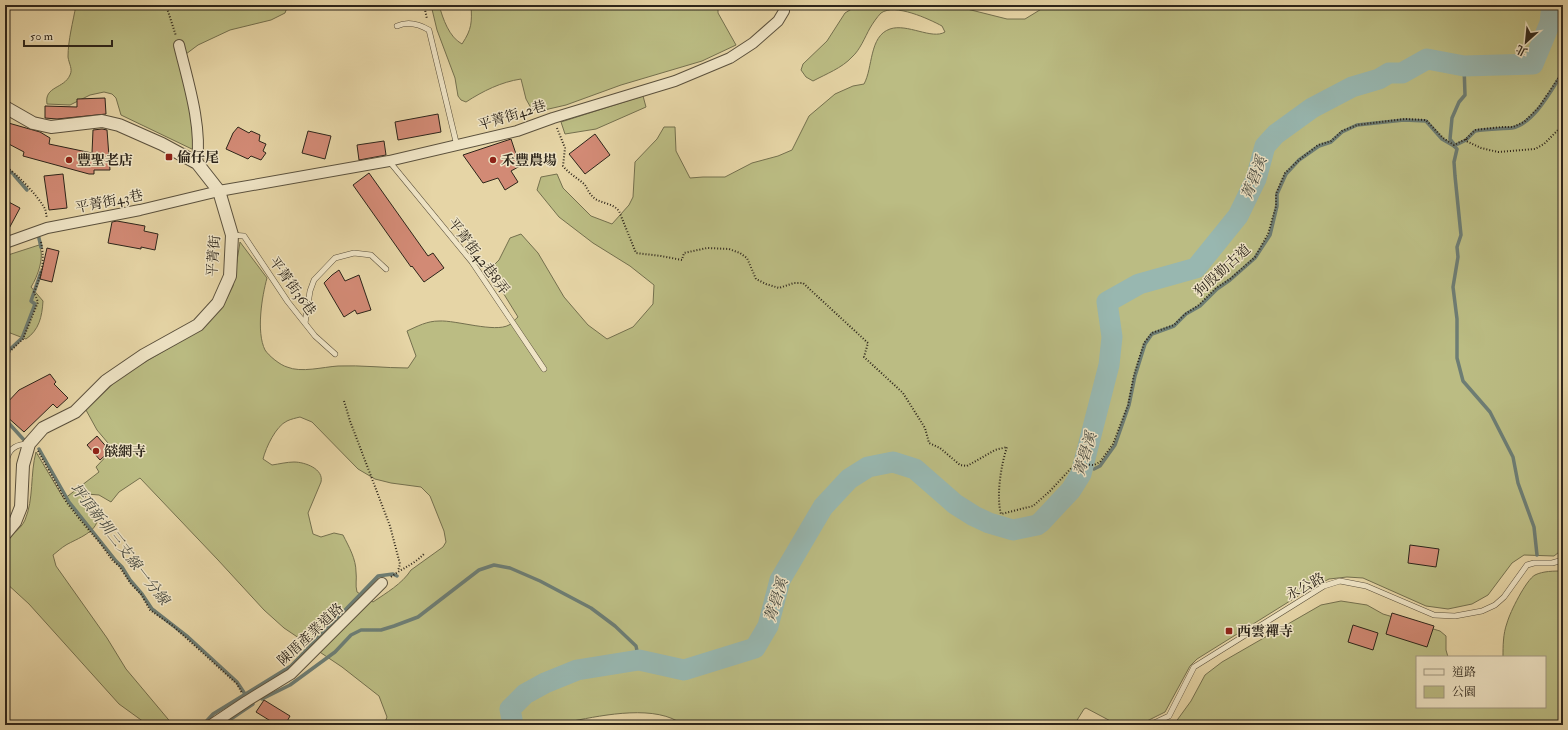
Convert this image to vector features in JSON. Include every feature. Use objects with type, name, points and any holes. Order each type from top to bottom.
[{"type":"street","name":"平菁街42巷","points":[[219,191],[389,161],[457,146],[517,131],[553,118],[675,81],[730,58],[753,43],[778,21],[784,11],[784,5]]},
{"type":"street","points":[[179,45],[192,100],[199,148],[197,163]]},
{"type":"street","name":"平菁街","points":[[5,107],[33,123],[51,127],[102,121],[119,125],[162,144],[197,163],[219,191],[232,235],[230,276],[218,304],[198,325],[144,355],[106,381],[75,412],[43,428],[29,444],[23,465],[21,507],[15,522],[5,534]]},
{"type":"street","name":"平菁街43巷","points":[[5,243],[43,230],[140,210],[219,191]]},
{"type":"street","name":"陳厝產業道路","points":[[211,725],[246,701],[291,674],[382,583]]},
{"type":"lane","points":[[397,26],[403,23],[420,24],[429,30],[457,146]]},
{"type":"lane","name":"平菁街42巷8弄","points":[[389,161],[472,262],[544,369]]},
{"type":"lane","name":"平菁街36巷","points":[[232,235],[244,236],[288,302],[314,336],[335,354]]},
{"type":"lane","points":[[305,323],[310,291],[314,280],[335,258],[354,253],[370,256],[386,269]]},
{"type":"lane","points":[[6,459],[8,454],[15,446],[29,444]]},
{"type":"lane","name":"永公路","points":[[1150,725],[1168,716],[1194,667],[1324,586],[1340,581],[1366,586],[1434,616],[1455,616],[1482,612],[1495,605],[1504,597],[1527,565],[1534,563],[1552,563],[1563,560]]},
{"type":"path","points":[[166,5],[179,45]]},
{"type":"path","points":[[424,5],[429,30]]},
{"type":"path","name":"狗殷勤古道","points":[[553,118],[565,148],[563,166],[567,172],[585,185],[592,196],[598,200],[615,205],[619,210],[636,253],[682,260],[684,253],[707,248],[729,250],[740,253],[747,258],[756,279],[766,284],[779,288],[794,283],[803,283],[868,343],[864,357],[903,393],[925,428],[929,443],[940,448],[960,465],[968,466],[995,450],[1007,447],[1003,461],[1000,491],[999,506],[1001,514],[1033,506],[1050,491],[1075,464],[1094,465],[1100,462],[1113,444],[1128,405],[1134,375],[1144,343],[1152,333],[1174,325],[1185,314],[1199,305],[1216,288],[1230,279],[1255,257],[1268,234],[1276,206],[1276,194],[1285,173],[1318,145],[1330,141],[1342,131],[1357,124],[1405,119],[1426,120],[1443,138],[1454,145],[1466,140],[1475,130],[1513,127],[1524,122],[1539,107],[1563,71]]},
{"type":"path","points":[[1466,140],[1481,148],[1498,152],[1535,149],[1544,144],[1563,125]]},
{"type":"path","points":[[5,166],[14,172],[45,209],[47,218],[43,230],[42,249],[44,262],[40,280],[34,292],[38,302],[23,339],[5,356]]},
{"type":"path","points":[[344,401],[390,526],[400,564],[398,571],[405,569],[424,554]]},
{"type":"path","points":[[29,444],[37,449],[67,503],[113,561],[119,566],[131,584],[141,594],[150,610],[173,626],[237,684],[246,701]]},
{"type":"green space","points":[[76,5],[288,5],[285,13],[271,20],[230,30],[198,45],[186,54],[196,151],[121,115],[116,98],[112,94],[104,92],[90,95],[70,105],[47,104],[48,94],[67,80],[71,73],[68,51]]},
{"type":"green space","points":[[431,5],[439,5],[450,32],[457,41],[462,44],[471,25],[471,5],[718,5],[718,13],[736,45],[702,61],[621,85],[566,105],[540,111],[531,108],[526,99],[521,79],[506,82],[479,94],[466,102],[461,100],[458,96],[455,78],[437,30]]},
{"type":"green space","points":[[858,5],[951,5],[1007,19],[1025,19],[1048,5],[1563,5],[1563,549],[1554,556],[1524,555],[1512,563],[1488,595],[1472,604],[1448,609],[1426,606],[1363,578],[1347,577],[1329,579],[1306,591],[1197,659],[1190,666],[1165,712],[1139,725],[1118,725],[1086,708],[1074,725],[683,725],[672,719],[659,715],[630,713],[573,721],[570,725],[384,725],[387,717],[379,696],[342,667],[284,628],[264,610],[140,478],[119,492],[111,502],[99,495],[87,494],[84,499],[97,515],[95,526],[87,534],[66,545],[53,555],[56,566],[107,638],[126,669],[173,725],[148,725],[119,704],[29,604],[5,582],[5,540],[19,529],[28,512],[36,452],[64,499],[99,472],[96,467],[113,449],[97,430],[86,410],[121,376],[200,330],[222,308],[233,286],[240,242],[267,278],[263,294],[260,324],[262,342],[265,350],[278,362],[293,369],[305,370],[338,366],[408,368],[416,356],[407,331],[430,322],[439,321],[495,328],[510,324],[518,317],[489,270],[499,260],[510,238],[521,234],[538,253],[564,297],[588,325],[607,339],[633,327],[653,304],[654,285],[630,266],[593,243],[559,217],[537,190],[541,177],[557,174],[563,188],[591,216],[612,224],[629,205],[633,197],[635,162],[657,139],[664,127],[675,127],[676,151],[690,178],[725,177],[752,163],[778,156],[792,150],[809,116],[835,94],[853,86],[864,84],[872,53],[878,38],[883,33],[890,29],[897,28],[933,34],[945,32],[942,26],[921,16],[903,11],[887,10],[881,13],[877,18],[855,54],[848,61],[813,81],[806,77],[801,70],[803,64],[827,41],[845,13]],"holes":[[[300,417],[312,422],[358,469],[375,479],[421,487],[430,496],[444,531],[446,542],[443,547],[411,570],[398,584],[373,602],[357,592],[355,562],[343,535],[334,533],[321,537],[313,534],[308,513],[321,482],[320,473],[313,467],[303,463],[291,462],[272,465],[263,459],[266,449],[279,427],[287,421]]]},
{"type":"green space","points":[[643,96],[646,107],[596,129],[565,134],[561,122]]},
{"type":"green space","points":[[39,245],[41,250],[40,266],[31,287],[43,301],[42,312],[37,327],[26,339],[5,331],[5,256]]},
{"type":"green space","points":[[1552,571],[1563,571],[1563,725],[1172,725],[1191,701],[1205,675],[1222,662],[1321,605],[1341,601],[1367,605],[1383,614],[1440,631],[1446,636],[1448,656],[1416,656],[1416,708],[1546,708],[1546,656],[1503,656],[1503,644],[1509,618],[1527,583],[1535,575]]},
{"type":"building","points":[[105,98],[106,114],[57,119],[45,118],[45,106],[77,107],[77,99]]},
{"type":"building","points":[[438,114],[441,132],[398,140],[395,122]]},
{"type":"building","points":[[5,122],[40,132],[50,138],[49,144],[92,153],[93,130],[107,130],[110,170],[94,170],[94,174],[89,174],[23,156],[24,152],[5,142]]},
{"type":"building","points":[[238,127],[249,133],[251,131],[260,135],[259,141],[266,144],[263,151],[266,153],[261,160],[251,156],[248,159],[226,149],[233,133]]},
{"type":"building","points":[[308,131],[331,136],[325,159],[302,153]]},
{"type":"building","points":[[595,134],[610,155],[585,174],[569,154]]},
{"type":"building","name":"禾豐農場","points":[[511,139],[520,166],[511,171],[518,182],[505,190],[498,178],[483,183],[463,155]]},
{"type":"building","points":[[384,141],[386,155],[359,160],[357,145]]},
{"type":"building","points":[[369,173],[428,256],[433,253],[444,268],[424,282],[412,266],[411,267],[353,185]]},
{"type":"building","points":[[63,174],[67,208],[49,210],[44,176]]},
{"type":"building","points":[[5,200],[20,208],[5,236]]},
{"type":"building","points":[[117,221],[145,226],[144,231],[158,234],[155,250],[108,243],[112,222]]},
{"type":"building","points":[[47,248],[59,251],[52,282],[40,279]]},
{"type":"building","points":[[339,270],[345,281],[359,275],[371,310],[357,314],[355,310],[344,317],[324,283]]},
{"type":"building","points":[[50,374],[56,382],[54,384],[68,398],[57,408],[53,404],[24,432],[5,415],[5,405],[19,390]]},
{"type":"building","points":[[97,436],[110,451],[100,460],[87,445]]},
{"type":"building","points":[[1410,545],[1439,549],[1436,567],[1408,563]]},
{"type":"building","points":[[1392,613],[1434,626],[1427,647],[1386,634]]},
{"type":"building","points":[[1353,625],[1378,633],[1373,650],[1348,642]]},
{"type":"building","points":[[264,700],[290,716],[285,725],[277,725],[256,712]]},
{"type":"waterway","name":"菁礐溪","points":[[513,725],[510,709],[525,694],[545,683],[577,670],[639,660],[684,670],[755,648],[768,626],[780,580],[823,507],[849,479],[868,467],[893,462],[915,469],[955,504],[974,516],[989,523],[1013,530],[1037,525],[1071,490],[1081,474],[1109,365],[1112,337],[1107,302],[1139,284],[1196,268],[1238,216],[1256,179],[1265,146],[1276,134],[1312,108],[1352,87],[1379,79],[1389,73],[1402,73],[1427,59],[1464,66],[1533,64],[1550,23],[1552,5]]},
{"type":"waterway","points":[[1454,144],[1450,139],[1452,118],[1459,102],[1465,95],[1464,66]]},
{"type":"waterway","points":[[1094,469],[1100,466],[1115,445],[1129,405],[1135,376],[1145,344],[1152,334],[1174,326],[1186,314],[1200,306],[1217,289],[1230,280],[1255,258],[1270,235],[1277,206],[1277,194],[1286,174],[1299,160],[1319,146],[1331,142],[1342,132],[1357,125],[1404,120],[1426,121],[1442,139],[1454,146],[1466,140],[1475,131],[1512,128],[1528,120],[1535,113],[1542,105],[1563,72]]},
{"type":"waterway","points":[[1454,146],[1457,149],[1454,162],[1461,235],[1457,247],[1458,257],[1453,287],[1457,319],[1457,358],[1463,381],[1490,412],[1513,457],[1518,483],[1534,527],[1537,555]]},
{"type":"waterway","points":[[5,169],[12,173]]},
{"type":"waterway","points":[[14,175],[27,190]]},
{"type":"waterway","points":[[38,234],[41,247]]},
{"type":"waterway","points":[[5,354],[22,338],[35,304],[31,301],[41,272]]},
{"type":"waterway","name":"坪頂新圳三支線一分線","points":[[5,419],[24,440]]},
{"type":"waterway","name":"坪頂新圳三支線一分線","points":[[39,449],[69,502],[122,567],[152,609],[188,637],[237,682],[245,694]]},
{"type":"waterway","name":"菁礐溪","points":[[1071,490],[1087,476]]},
{"type":"waterway","points":[[262,699],[290,685],[335,652],[351,635],[361,630],[381,630],[418,617],[479,570],[494,565],[510,568],[540,581],[591,608],[615,626],[636,646],[639,660]]},
{"type":"waterway","points":[[203,725],[213,714],[291,666],[378,576],[393,574],[397,576]]},
{"type":"waterway","points":[[222,725],[253,704]]},
{"type":"place","name":"倫仔尾","points":[[169,157]]},
{"type":"place","name":"豐聖老店","points":[[69,160]]},
{"type":"place","name":"禾豐農場","points":[[493,160]]},
{"type":"place","name":"燄網寺","points":[[96,451]]},
{"type":"place","name":"西雲禪寺","points":[[1229,631]]}]
